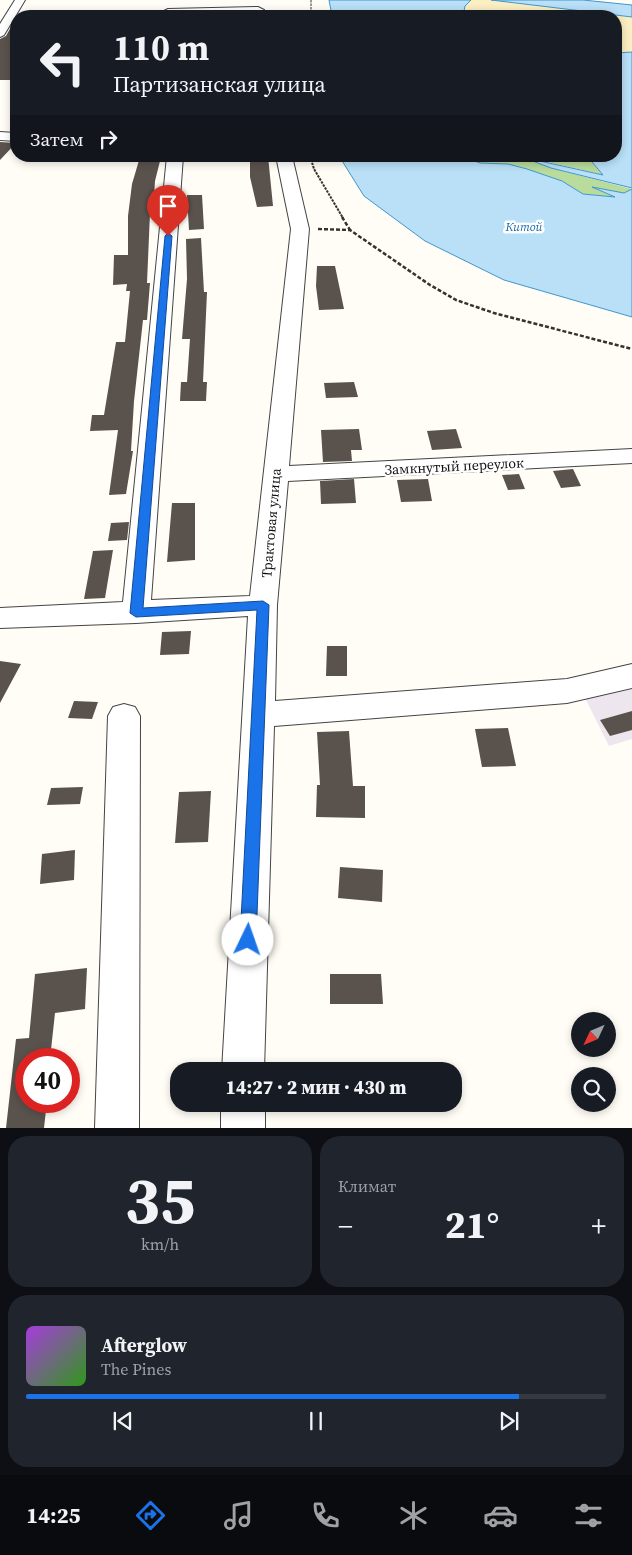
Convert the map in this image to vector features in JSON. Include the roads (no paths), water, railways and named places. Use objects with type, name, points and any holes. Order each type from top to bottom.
[{"type":"street","points":[[0,33],[10,16]]},
{"type":"street","points":[[136,613],[174,162]]},
{"type":"street","name":"Трактовая улица","points":[[244,1062],[263,605],[300,229],[285,162]]},
{"type":"street","name":"Замкнутый переулок","points":[[275,474],[632,456]]},
{"type":"street","points":[[0,618],[136,613],[263,605]]},
{"type":"street","points":[[259,715],[567,690],[632,676]]},
{"type":"street","points":[[117,1128],[124,716]]},
{"type":"street","points":[[242,1128],[243,1112]]},
{"type":"water","points":[[329,0],[471,0],[465,6],[464,10],[331,10]]},
{"type":"water","points":[[491,0],[583,0],[632,5],[632,17],[622,16],[622,10],[574,10]]},
{"type":"water","points":[[632,52],[632,188],[551,168],[535,162],[544,162],[603,175],[592,162],[622,162],[622,53]]},
{"type":"water","name":"Китой","points":[[343,162],[477,162],[508,164],[562,181],[583,194],[615,197],[592,187],[624,193],[632,189],[632,317],[504,280],[425,241],[364,196]]}]
